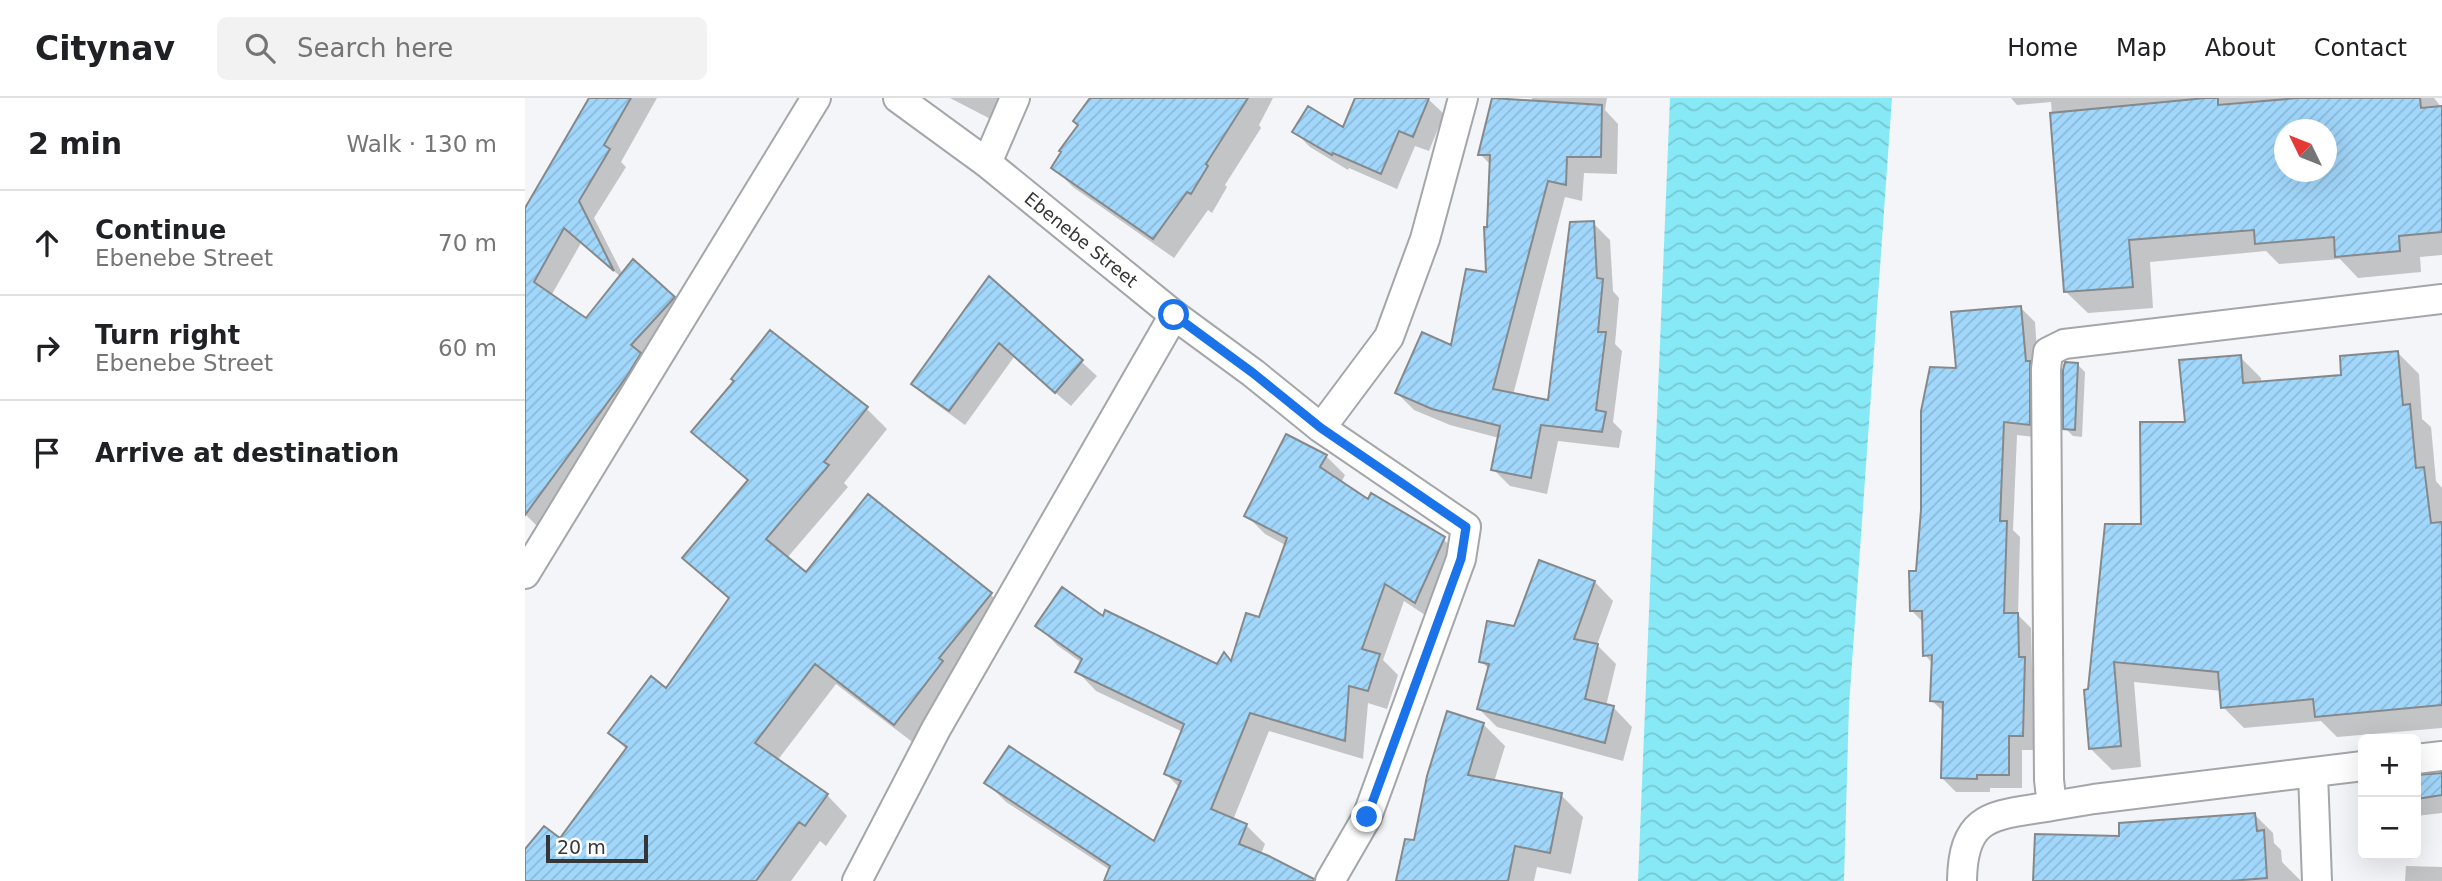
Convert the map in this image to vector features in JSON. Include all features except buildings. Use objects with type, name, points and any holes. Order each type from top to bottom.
[{"type":"street","points":[[525,574],[816,98]]},
{"type":"street","name":"Ebenebe Street","points":[[898,98],[987,163],[1174,315],[1253,373],[1321,428],[1466,527],[1461,559],[1367,817],[1330,881]]},
{"type":"street","points":[[987,163],[1015,98]]},
{"type":"street","points":[[1321,428],[1388,337],[1425,239],[1463,98]]},
{"type":"street","points":[[2052,806],[2049,780],[2048,352],[2064,344],[2442,299]]},
{"type":"street","points":[[857,881],[936,729],[1174,315]]},
{"type":"street","points":[[2421,758],[2442,756]]},
{"type":"street","points":[[1962,881],[1963,853],[1974,831],[1989,817],[2094,799],[2358,767]]},
{"type":"street","points":[[2313,773],[2317,881]]},
{"type":"water","points":[[1670,98],[1892,98],[1849,705],[1844,881],[1638,881]]},
{"type":"route","points":[[1174,315],[1253,373],[1321,428],[1466,527],[1461,559],[1367,817]]}]
